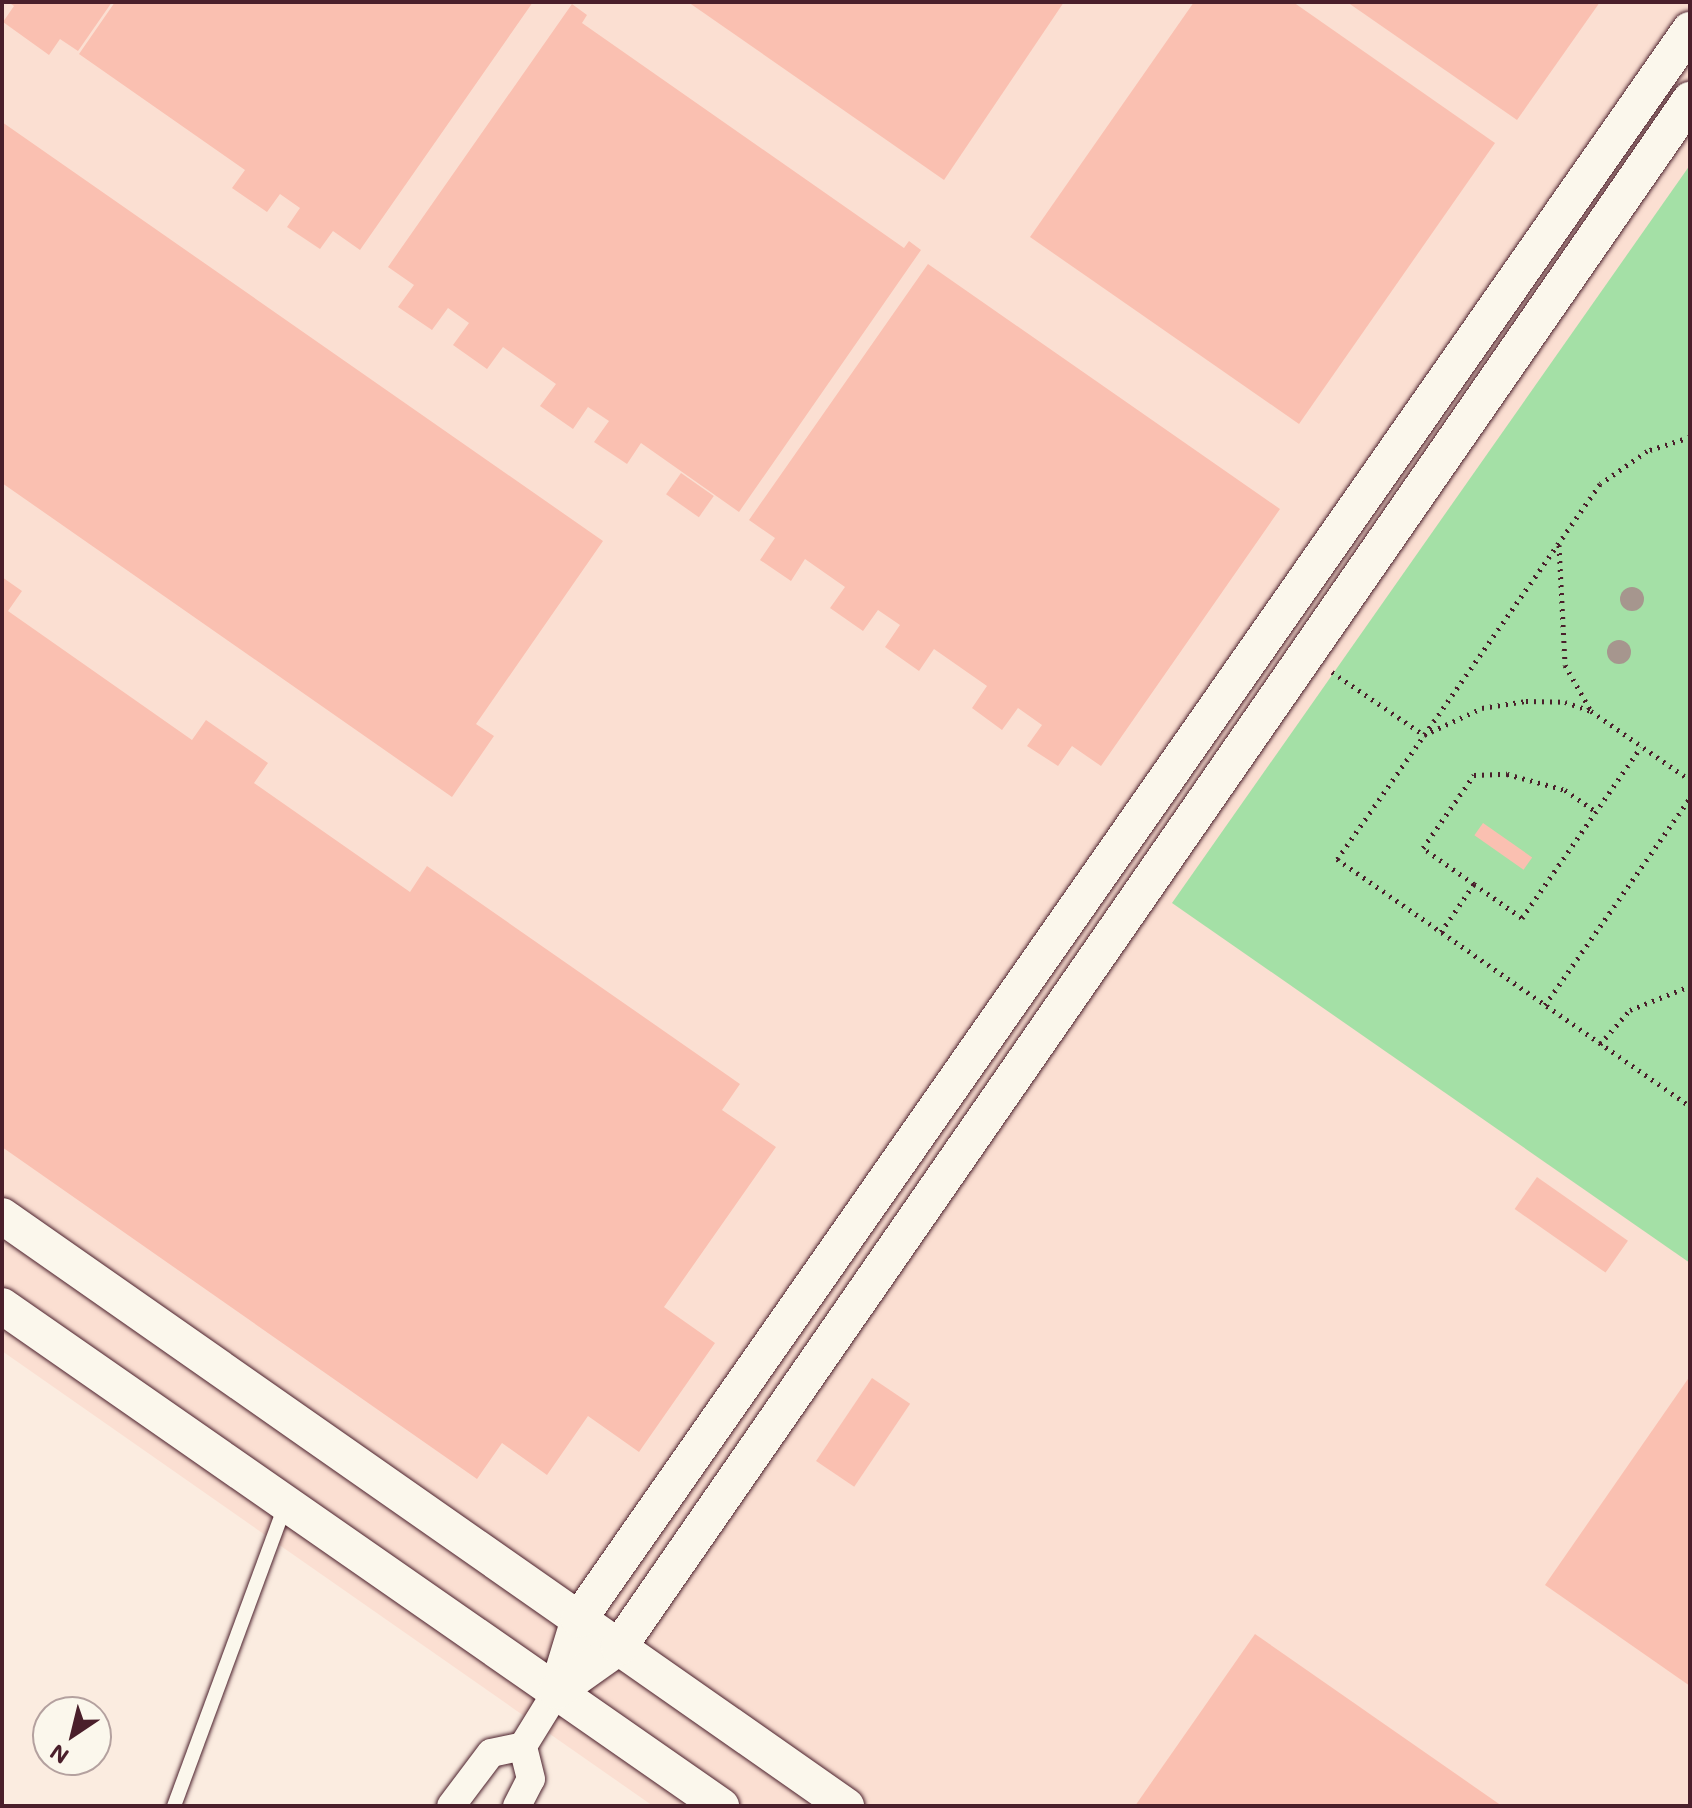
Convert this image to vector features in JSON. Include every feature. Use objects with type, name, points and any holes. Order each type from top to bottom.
[{"type":"street","points":[[517,1806],[531,1779],[523,1746],[557,1691],[579,1619],[1690,30]]},
{"type":"street","points":[[557,1691],[619,1647],[1304,652],[1690,100]]},
{"type":"street","points":[[2,1216],[846,1806]]},
{"type":"street","points":[[2,1306],[721,1806]]},
{"type":"street","points":[[451,1806],[491,1753],[523,1746]]},
{"type":"lane","points":[[174,1806],[286,1503]]},
{"type":"path","points":[[1690,437],[1621,465],[1559,544],[1337,859],[1690,1106]]},
{"type":"path","points":[[1559,544],[1565,665],[1591,711]]},
{"type":"path","points":[[1304,652],[1424,735]]},
{"type":"path","points":[[1424,735],[1482,708],[1526,701],[1565,702],[1591,711],[1690,780]]},
{"type":"path","points":[[1596,812],[1565,790],[1507,774],[1474,775],[1423,848],[1522,918],[1596,812],[1641,747]]},
{"type":"path","points":[[1545,1005],[1690,798]]},
{"type":"path","points":[[1441,932],[1474,884]]},
{"type":"path","points":[[1600,1044],[1630,1010],[1690,986]]},
{"type":"shaded area","points":[[2,2],[1690,2],[1690,1806],[653,1806],[2,1351]]},
{"type":"green space","points":[[1690,165],[1690,1263],[1172,903]]},
{"type":"building","points":[[8,2],[112,2],[78,51],[60,39],[49,55],[3,22],[14,6]]},
{"type":"building","points":[[115,2],[533,2],[360,250],[333,231],[320,249],[287,227],[300,208],[280,194],[267,212],[232,188],[245,170],[79,54]]},
{"type":"building","points":[[688,2],[1064,2],[944,180]]},
{"type":"building","points":[[1194,2],[1293,2],[1495,143],[1299,424],[1030,237]]},
{"type":"building","points":[[1347,2],[1600,2],[1517,120]]},
{"type":"building","points":[[572,4],[587,15],[582,23],[904,248],[909,241],[921,250],[739,512],[641,443],[627,464],[594,442],[609,421],[588,407],[573,429],[540,406],[556,384],[503,347],[487,369],[453,345],[469,323],[448,308],[432,330],[398,307],[414,285],[388,267]]},
{"type":"building","points":[[2,122],[603,541],[476,724],[494,736],[452,797],[2,483]]},
{"type":"building","points":[[928,264],[1280,509],[1101,766],[1072,746],[1058,766],[1027,746],[1042,725],[1018,708],[1002,730],[972,708],[987,686],[934,649],[919,671],[885,647],[900,625],[878,610],[863,631],[830,608],[845,587],[805,559],[791,581],[760,560],[775,538],[749,520]]},
{"type":"building","points":[[681,473],[714,496],[699,517],[666,494]]},
{"type":"building","points":[[2,577],[22,591],[8,611],[192,740],[206,720],[268,763],[254,783],[410,892],[427,866],[740,1084],[722,1110],[776,1147],[664,1307],[715,1343],[639,1452],[588,1416],[547,1475],[502,1443],[477,1479],[2,1147]]},
{"type":"building","points":[[1483,823],[1532,857],[1524,870],[1474,835]]},
{"type":"building","points":[[1537,1177],[1628,1241],[1606,1273],[1515,1209]]},
{"type":"building","points":[[1690,1376],[1690,1686],[1545,1585]]},
{"type":"building","points":[[872,1378],[910,1404],[854,1487],[816,1461]]},
{"type":"building","points":[[1255,1634],[1502,1806],[1135,1806]]}]
